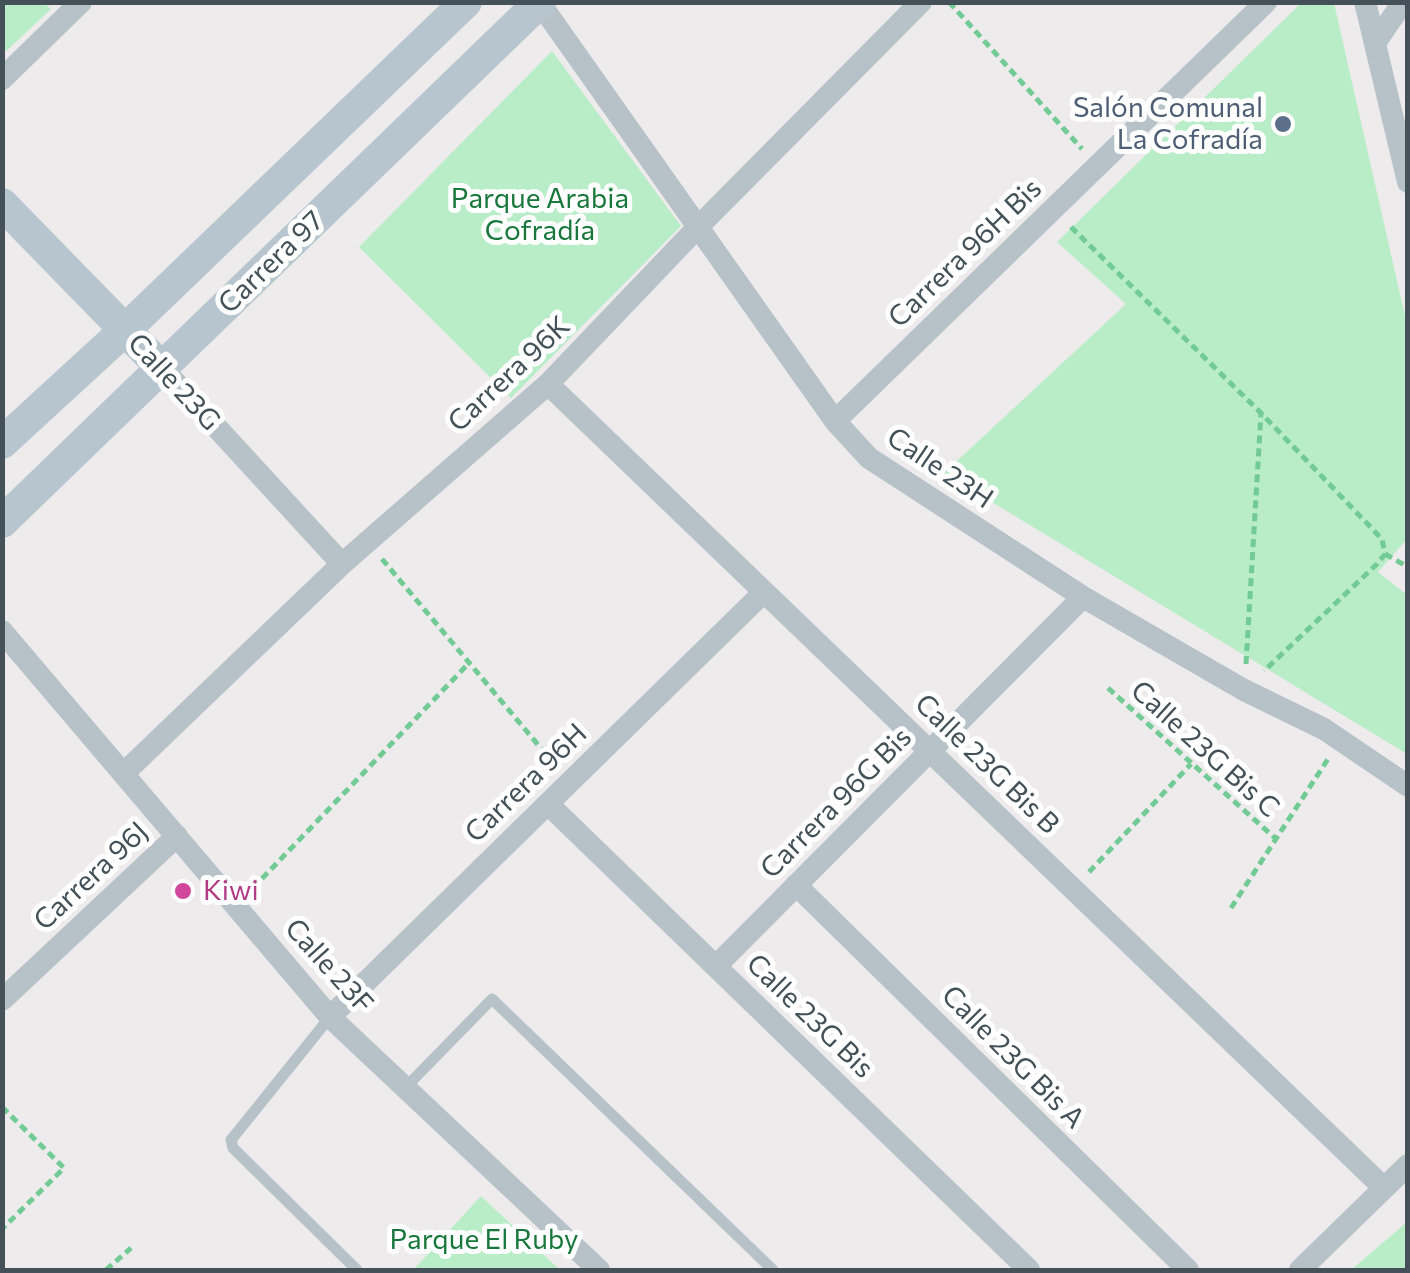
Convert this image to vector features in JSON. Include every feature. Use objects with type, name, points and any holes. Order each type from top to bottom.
[{"type":"street","points":[[2,79],[81,2]]},
{"type":"street","name":"Carrera 97","points":[[2,443],[466,2]]},
{"type":"street","name":"Carrera 96K","points":[[124,774],[342,564],[548,384],[920,2]]},
{"type":"street","name":"Carrera 96H Bis","points":[[834,421],[1266,2]]},
{"type":"street","points":[[1365,2],[1408,182]]},
{"type":"street","points":[[1375,43],[1403,2]]},
{"type":"street","name":"Carrera 97","points":[[2,522],[540,3]]},
{"type":"street","name":"Calle 23H","points":[[540,3],[834,421],[868,458],[1082,597],[1340,740],[1408,786]]},
{"type":"street","name":"Calle 23G","points":[[2,204],[162,368],[342,564]]},
{"type":"street","name":"Calle 23G Bis B","points":[[548,384],[1384,1188]]},
{"type":"street","name":"Carrera 96H","points":[[330,1017],[764,592]]},
{"type":"street","name":"Carrera 96G Bis","points":[[716,966],[1082,597]]},
{"type":"street","name":"Calle 23F","points":[[2,631],[330,1017],[599,1270]]},
{"type":"street","name":"Calle 23G Bis","points":[[548,804],[1029,1270]]},
{"type":"street","name":"Carrera 96J","points":[[2,1000],[177,836]]},
{"type":"street","name":"Calle 23G Bis A","points":[[796,885],[1188,1270]]},
{"type":"street","points":[[1300,1270],[1408,1165]]},
{"type":"lane","points":[[406,1088],[492,999],[774,1270]]},
{"type":"lane","points":[[330,1017],[231,1140],[233,1148],[358,1270]]},
{"type":"path","points":[[949,2],[1097,166]]},
{"type":"path","points":[[1053,209],[1261,413],[1382,539],[1385,554],[1408,567]]},
{"type":"path","points":[[1244,690],[1261,413]]},
{"type":"path","points":[[368,542],[570,783]]},
{"type":"path","points":[[1244,690],[1385,554]]},
{"type":"path","points":[[236,906],[469,662]]},
{"type":"path","name":"Calle 23G Bis C","points":[[1108,688],[1276,839]]},
{"type":"path","points":[[1231,908],[1340,740]]},
{"type":"path","points":[[1073,889],[1192,763]]},
{"type":"path","points":[[2,1107],[64,1168],[2,1229]]},
{"type":"path","points":[[106,1270],[131,1248]]},
{"type":"green space","points":[[3,2],[44,3],[51,9],[3,54]]},
{"type":"green space","points":[[1301,3],[1334,3],[1407,325],[1407,539],[1378,572],[1407,595],[1407,754],[944,473],[1126,304],[1057,242]]},
{"type":"green space","name":"Parque Arabia Cofradía","points":[[552,51],[681,226],[511,398],[359,247]]},
{"type":"green space","name":"Parque El Ruby","points":[[481,1196],[560,1270],[413,1270]]},
{"type":"green space","points":[[1407,1222],[1407,1270],[1351,1270]]},
{"type":"place","name":"Salón Comunal La Cofradía","points":[[1283,124]]},
{"type":"place","name":"Kiwi","points":[[183,891]]}]
